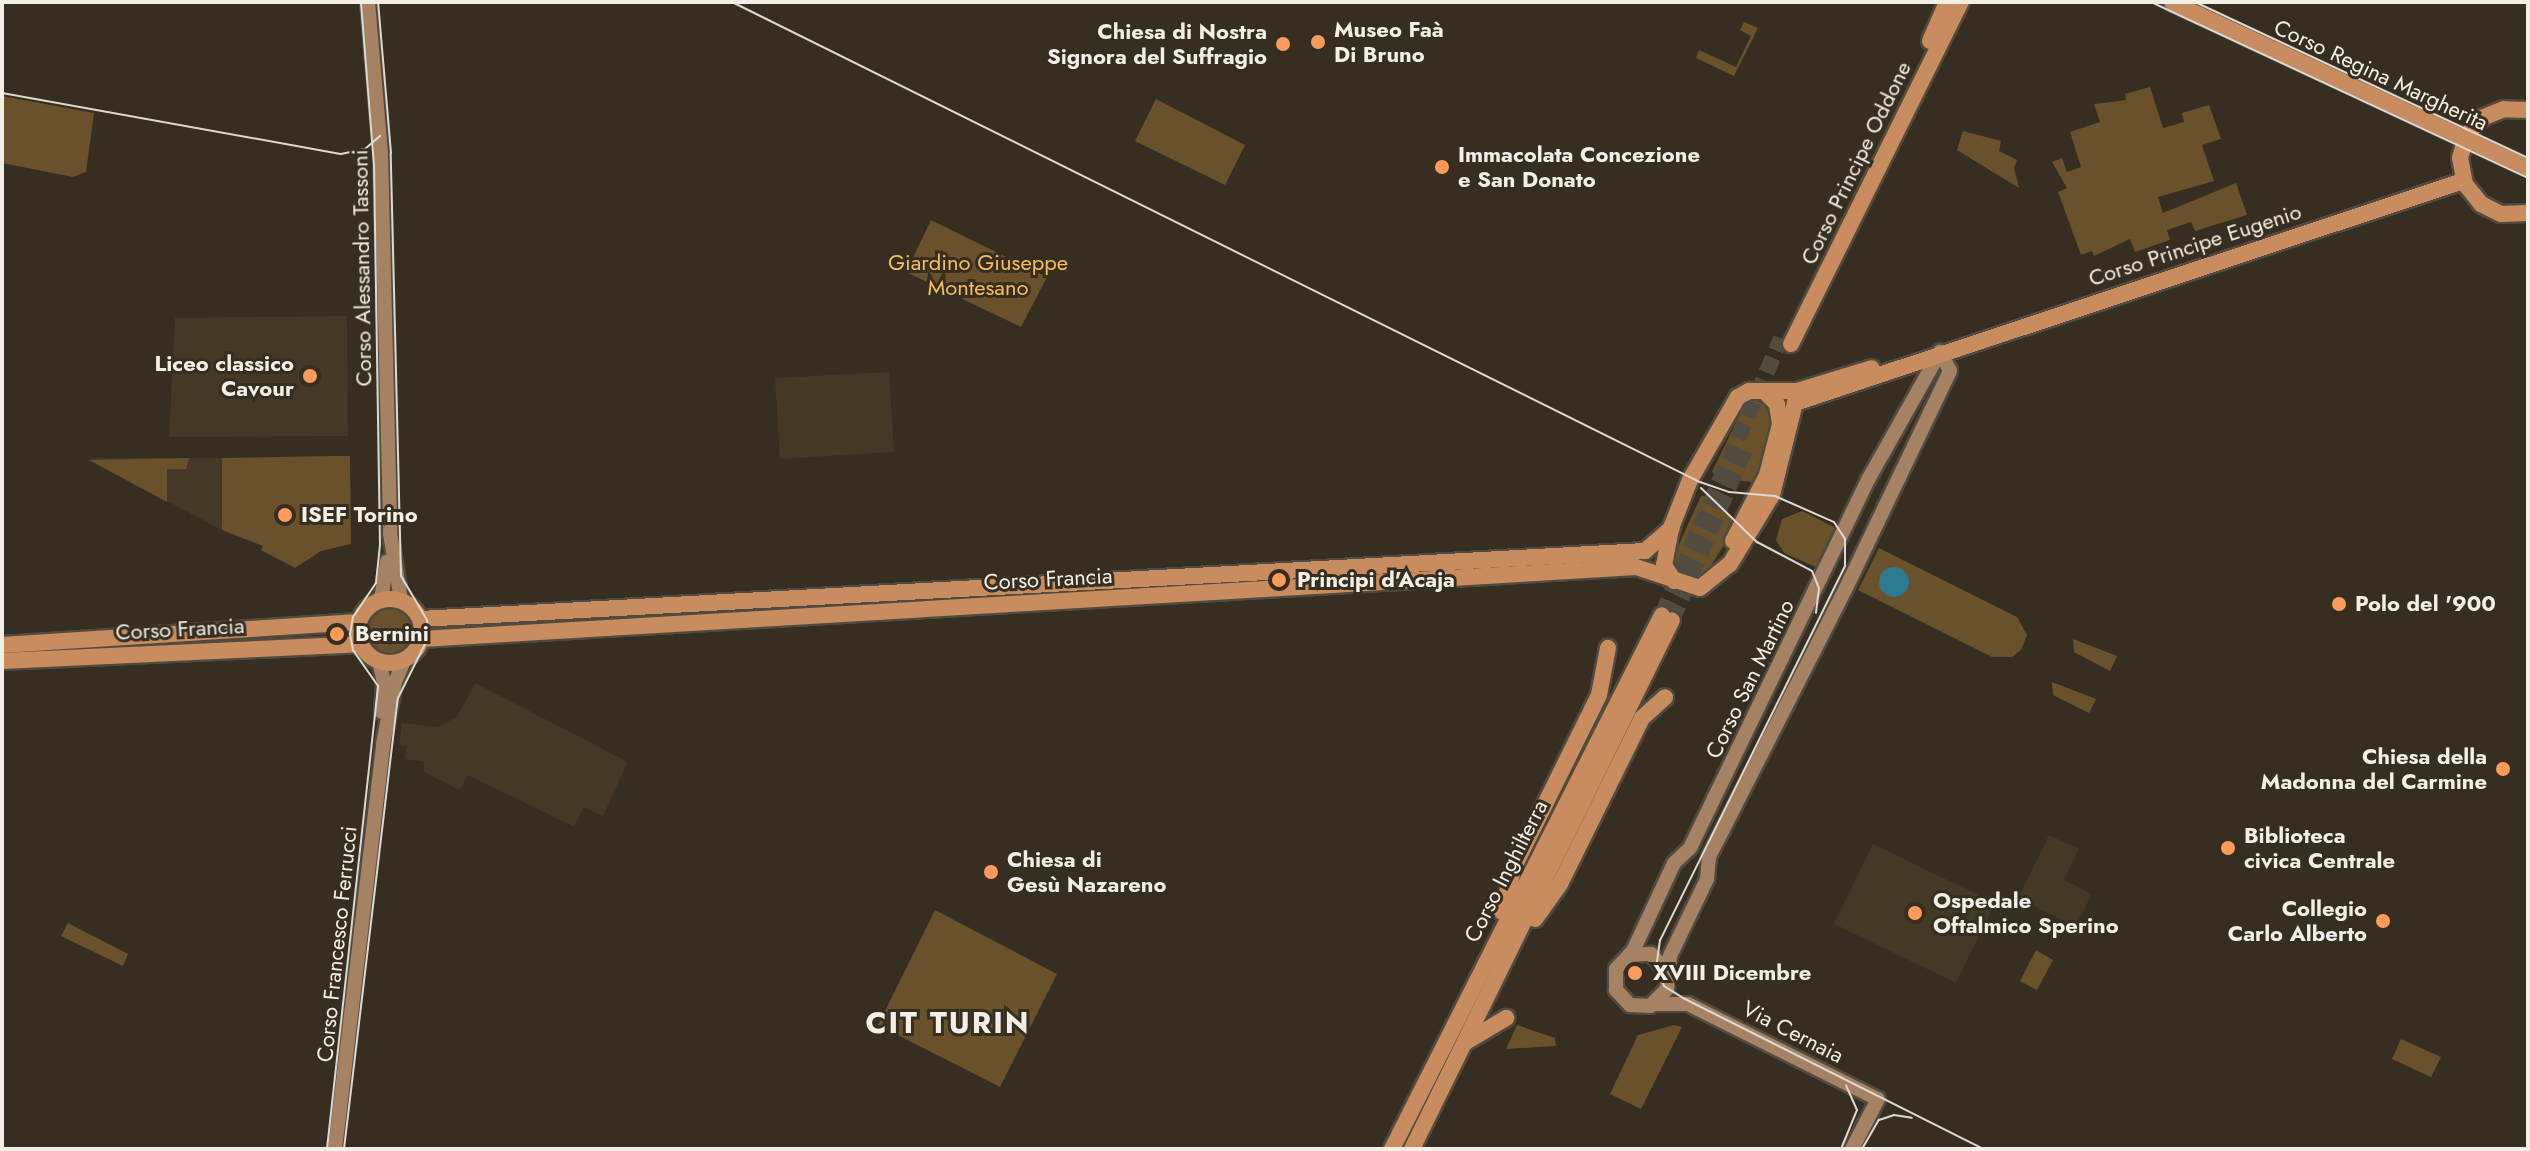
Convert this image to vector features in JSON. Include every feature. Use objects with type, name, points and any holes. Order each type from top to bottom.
[{"type":"main road","name":"Corso Alessandro Tassoni","points":[[368,2],[381,153],[390,533]]},
{"type":"main road","name":"Corso Principe Oddone","points":[[1947,2],[1786,342],[1961,2]]},
{"type":"main road","name":"Corso Regina Margherita","points":[[2172,2],[2528,168]]},
{"type":"main road","points":[[2528,110],[2493,112],[2465,138],[2460,158],[2463,181],[2491,210],[2528,213]]},
{"type":"main road","name":"Corso Principe Eugenio","points":[[1764,391],[1796,397],[1912,355],[1940,352],[2463,181]]},
{"type":"main road","name":"Corso San Martino","points":[[1629,955],[1682,857],[1921,378],[1940,352],[1950,371],[1875,530],[1709,857],[1707,869],[1670,956],[1668,975]]},
{"type":"main road","points":[[1776,466],[1780,412],[1764,391],[1741,394],[1727,420],[1706,474],[1685,498],[1671,528],[1664,565],[1674,581],[1700,588],[1718,573],[1750,536],[1776,466],[1796,397]]},
{"type":"main road","name":"Corso Francia","points":[[420,619],[1654,547],[1671,528]]},
{"type":"main road","points":[[381,600],[390,533]]},
{"type":"main road","points":[[383,744],[405,659],[421,639],[420,619],[401,600],[390,533]]},
{"type":"main road","name":"Corso Francia","points":[[421,639],[1626,568],[1644,568],[1674,581]]},
{"type":"main road","points":[[383,744],[384,683],[379,661],[360,644],[358,622],[369,606],[381,600],[401,600]]},
{"type":"main road","name":"Corso Inghilterra","points":[[1392,1149],[1496,938],[1667,617],[1513,950],[1412,1149]]},
{"type":"main road","name":"Corso Francia","points":[[2,645],[358,622]]},
{"type":"main road","name":"Corso Francia","points":[[2,661],[360,644]]},
{"type":"main road","points":[[1496,938],[1514,867],[1599,695],[1608,648]]},
{"type":"main road","points":[[379,661],[405,659]]},
{"type":"main road","points":[[1513,950],[1558,889],[1642,718],[1665,697]]},
{"type":"main road","name":"Corso Francesco Ferrucci","points":[[335,1149],[383,744]]},
{"type":"main road","points":[[1652,954],[1668,975],[1665,995],[1655,1004],[1635,1007],[1617,992],[1615,973],[1629,955],[1652,954]]},
{"type":"main road","name":"Via Cernaia","points":[[1668,975],[1688,1004]]},
{"type":"main road","name":"Via Cernaia","points":[[1655,1004],[1688,1004],[1878,1099],[1852,1149]]},
{"type":"main road","points":[[1465,1043],[1506,1018]]},
{"type":"shaded area","points":[[347,316],[348,436],[169,437],[175,318]]},
{"type":"shaded area","points":[[889,372],[894,452],[780,459],[775,378]]},
{"type":"shaded area","points":[[91,458],[222,458],[222,530],[89,460]]},
{"type":"shaded area","points":[[475,683],[628,762],[603,816],[584,807],[574,827],[468,775],[460,790],[424,772],[424,762],[405,759],[407,746],[399,745],[402,723],[437,727],[457,717]]},
{"type":"shaded area","points":[[2049,835],[2079,849],[2064,880],[2092,894],[2075,926],[2018,898]]},
{"type":"shaded area","name":"Ospedale Oftalmico Sperino","points":[[1873,844],[1995,903],[1956,983],[1834,924]]},
{"type":"green space","points":[[1744,22],[1758,28],[1734,76],[1696,58],[1699,50],[1736,67],[1751,36],[1740,30]]},
{"type":"green space","points":[[2150,87],[2163,128],[2184,122],[2182,113],[2209,105],[2221,139],[2202,145],[2214,181],[2158,197],[2163,213],[2236,183],[2247,215],[2195,231],[2191,222],[2167,230],[2170,240],[2135,252],[2130,239],[2094,256],[2092,251],[2081,255],[2058,192],[2067,188],[2052,162],[2062,158],[2067,172],[2081,167],[2070,132],[2100,122],[2094,104],[2126,100],[2125,94]]},
{"type":"green space","points":[[2,96],[94,113],[86,172],[73,177],[2,163]]},
{"type":"green space","points":[[1156,99],[1245,145],[1225,185],[1135,141]]},
{"type":"green space","points":[[1963,131],[2001,141],[1999,151],[2017,160],[2014,168],[2019,188],[1957,150]]},
{"type":"green space","name":"Giardino Giuseppe Montesano","points":[[931,220],[1047,277],[1021,327],[906,272]]},
{"type":"green space","points":[[1755,400],[1772,408],[1775,416],[1758,483],[1728,479],[1712,472],[1745,404]]},
{"type":"green space","name":"ISEF Torino","points":[[350,456],[351,544],[321,551],[295,568],[261,550],[263,546],[222,530],[222,458]]},
{"type":"green space","points":[[189,458],[186,469],[167,469],[167,502],[89,460]]},
{"type":"green space","points":[[1701,496],[1710,497],[1737,524],[1707,572],[1695,578],[1671,562]]},
{"type":"green space","points":[[1802,511],[1836,528],[1818,568],[1784,553],[1776,540],[1782,519]]},
{"type":"green space","points":[[1879,548],[2017,617],[2027,635],[2021,650],[2012,657],[1992,657],[1858,590]]},
{"type":"green space","points":[[390,608],[406,615],[413,631],[406,647],[390,654],[374,647],[367,631],[374,615]]},
{"type":"green space","points":[[2073,639],[2117,656],[2110,671],[2074,652]]},
{"type":"green space","points":[[2052,682],[2096,699],[2089,713],[2053,695]]},
{"type":"green space","points":[[935,910],[1057,974],[1000,1087],[878,1025]]},
{"type":"green space","points":[[68,923],[128,954],[123,966],[61,936]]},
{"type":"green space","points":[[2036,950],[2053,960],[2037,990],[2020,981]]},
{"type":"green space","points":[[1517,1025],[1555,1038],[1556,1046],[1506,1049]]},
{"type":"green space","points":[[1674,1025],[1682,1027],[1641,1109],[1610,1094],[1638,1035]]},
{"type":"green space","points":[[2401,1039],[2441,1057],[2431,1077],[2392,1059]]},
{"type":"water","points":[[1894,567],[1905,571],[1909,582],[1905,593],[1894,597],[1883,593],[1879,582],[1883,571]]},
{"type":"tunnel","points":[[1662,615],[1781,339]]},
{"type":"tunnel","points":[[1672,620],[1747,445]]},
{"type":"tram line","points":[[327,1149],[378,686],[353,650],[350,634],[353,617],[376,583],[380,545],[374,165],[361,2]]},
{"type":"tram line","points":[[344,1149],[398,698],[429,636],[427,620],[401,576],[391,153],[378,2]]},
{"type":"tram line","points":[[732,2],[1700,482],[1729,492],[1775,496],[1834,522],[1845,539],[1845,566],[1660,940],[1656,967],[1664,986],[1683,998],[1983,1149]]},
{"type":"tram line","points":[[2151,2],[2528,178]]},
{"type":"tram line","points":[[2195,2],[2528,158]]},
{"type":"tram line","points":[[2,93],[341,154],[365,149],[380,136]]},
{"type":"tram line","points":[[1701,488],[1757,542],[1812,571],[1819,588],[1816,613]]},
{"type":"tram line","points":[[1841,1149],[1857,1110],[1846,1085]]},
{"type":"tram line","points":[[1862,1149],[1879,1120],[1894,1115],[1912,1118]]},
{"type":"place","name":"Museo Faà Di Bruno","points":[[1318,42]]},
{"type":"place","name":"Chiesa di Nostra Signora del Suffragio","points":[[1283,44]]},
{"type":"place","name":"Immacolata Concezione e San Donato","points":[[1442,167]]},
{"type":"place","name":"Liceo classico Cavour","points":[[310,376]]},
{"type":"place","name":"ISEF Torino","points":[[285,515]]},
{"type":"place","name":"Principi d'Acaja","points":[[1279,580]]},
{"type":"place","name":"Polo del '900","points":[[2339,604]]},
{"type":"place","name":"Bernini","points":[[337,634]]},
{"type":"place","name":"Chiesa della Madonna del Carmine","points":[[2503,769]]},
{"type":"place","name":"Biblioteca civica Centrale","points":[[2228,848]]},
{"type":"place","name":"Chiesa di Gesù Nazareno","points":[[991,872]]},
{"type":"place","name":"Ospedale Oftalmico Sperino","points":[[1915,913]]},
{"type":"place","name":"Collegio Carlo Alberto","points":[[2383,921]]},
{"type":"place","name":"XVIII Dicembre","points":[[1635,973]]},
{"type":"district","name":"CIT TURIN","points":[[948,1023]]}]
